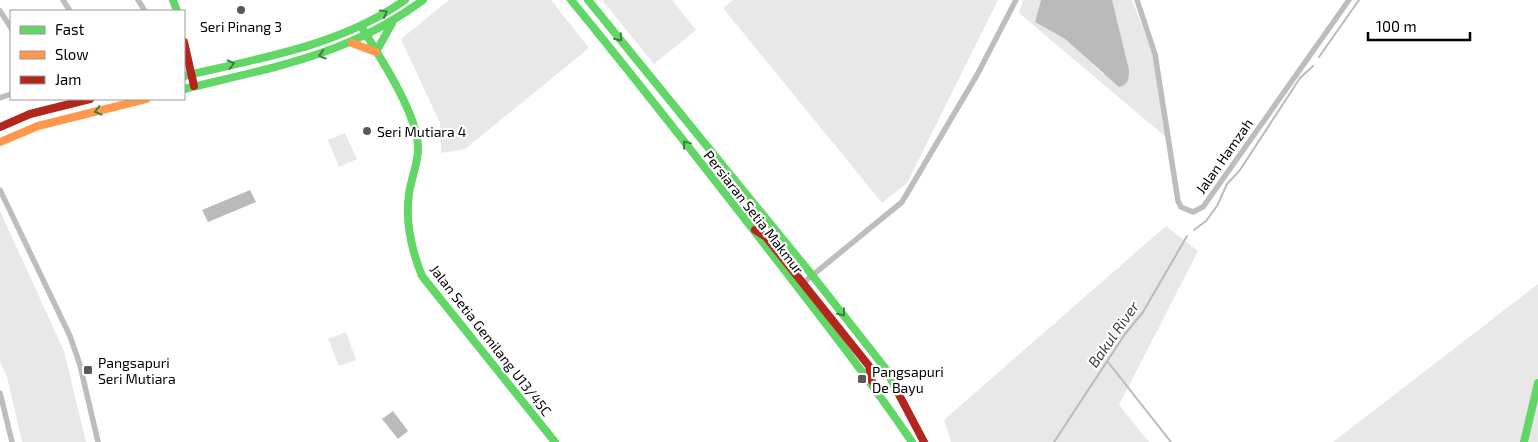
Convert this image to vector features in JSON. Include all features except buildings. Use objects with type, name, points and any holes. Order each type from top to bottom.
[{"type":"street","points":[[188,75],[331,39],[361,26],[404,0]]},
{"type":"street","points":[[185,89],[332,52],[392,22],[424,0]]},
{"type":"street","name":"Persiaran Setia Makmur","points":[[571,0],[646,91],[873,385],[912,442]]},
{"type":"street","name":"Persiaran Setia Makmur","points":[[588,0],[812,275],[884,368],[924,442]]},
{"type":"street","points":[[1010,0],[1010,12]]},
{"type":"street","points":[[803,282],[902,202],[967,91],[1016,0]]},
{"type":"street","name":"Jalan Hamzah","points":[[1137,0],[1155,54],[1178,201],[1181,207],[1194,212],[1203,207],[1349,0]]},
{"type":"street","points":[[0,11],[10,26]]},
{"type":"street","points":[[352,43],[376,52],[392,22]]},
{"type":"street","name":"Jalan Setia Gemilang U13/45C","points":[[361,26],[414,128],[418,144],[418,164],[408,200],[415,258],[422,276],[555,442]]},
{"type":"street","points":[[185,50],[188,75],[194,86]]},
{"type":"street","points":[[0,127],[30,114],[86,100]]},
{"type":"street","points":[[0,142],[38,126],[142,100]]},
{"type":"street","points":[[0,190],[70,336],[80,365],[98,442]]},
{"type":"street","points":[[751,228],[766,237],[869,366],[873,385]]},
{"type":"street","points":[[1524,442],[1538,383]]},
{"type":"street","points":[[0,393],[12,442]]},
{"type":"shaded area","points":[[449,0],[551,0],[589,48],[465,149],[441,153],[440,123],[401,39]]},
{"type":"shaded area","points":[[602,0],[672,0],[696,30],[654,64]]},
{"type":"shaded area","points":[[733,0],[998,0],[907,183],[882,203],[723,8]]},
{"type":"shaded area","points":[[1023,0],[1041,0],[1035,22],[1065,39],[1104,75],[1115,17],[1112,0],[1132,0],[1152,52],[1167,138],[1019,13]]},
{"type":"shaded area","points":[[1041,0],[1112,0],[1129,70],[1126,83],[1119,87],[1065,39],[1035,22]]},
{"type":"shaded area","points":[[345,133],[357,159],[339,167],[328,140]]},
{"type":"shaded area","points":[[250,190],[256,202],[208,222],[202,210]]},
{"type":"shaded area","points":[[0,211],[64,351],[86,442],[22,442],[7,377],[0,362]]},
{"type":"shaded area","points":[[1166,226],[1198,251],[1119,405],[1149,442],[951,442],[944,420]]},
{"type":"shaded area","points":[[1538,284],[1538,442],[1333,442]]},
{"type":"shaded area","points":[[346,332],[356,360],[339,366],[328,339]]},
{"type":"shaded area","points":[[393,411],[408,431],[398,439],[382,419]]},
{"type":"waterway","name":"Bakul River","points":[[1319,57],[1359,0]]},
{"type":"waterway","name":"Bakul River","points":[[1194,230],[1206,221],[1217,206],[1227,184],[1240,170],[1300,78],[1313,66]]},
{"type":"waterway","name":"Bakul River","points":[[1054,442],[1125,334],[1143,312],[1187,236]]},
{"type":"waterway","points":[[1108,362],[1171,442]]},
{"type":"traffic: fast","points":[[173,0],[177,10]]},
{"type":"traffic: fast","points":[[185,76],[270,56],[327,40],[380,16],[405,0]]},
{"type":"traffic: fast","points":[[185,89],[279,66],[337,47],[395,19],[423,0]]},
{"type":"traffic: fast","points":[[571,0],[800,291],[857,365],[912,442]]},
{"type":"traffic: fast","points":[[588,0],[812,275],[885,368],[895,387]]},
{"type":"traffic: fast","points":[[376,52],[392,23]]},
{"type":"traffic: fast","points":[[361,26],[396,84],[416,132],[418,152],[409,194],[408,215],[412,246],[422,276],[555,442]]},
{"type":"traffic: fast","points":[[1524,442],[1538,383]]},
{"type":"traffic: slow","points":[[352,43],[376,52]]},
{"type":"traffic: slow","points":[[0,142],[38,126],[142,100]]},
{"type":"traffic: jam","points":[[185,46],[194,86]]},
{"type":"traffic: jam","points":[[0,127],[30,114],[86,100]]},
{"type":"traffic: jam","points":[[755,230],[766,237],[869,366],[872,381]]},
{"type":"traffic: jam","points":[[895,387],[924,442]]},
{"type":"place","name":"Seri Pinang 3","points":[[241,10]]},
{"type":"place","name":"Seri Mutiara 4","points":[[367,131]]},
{"type":"place","name":"Pangsapuri Seri Mutiara","points":[[88,370]]},
{"type":"place","name":"Pangsapuri De Bayu","points":[[862,379]]}]
